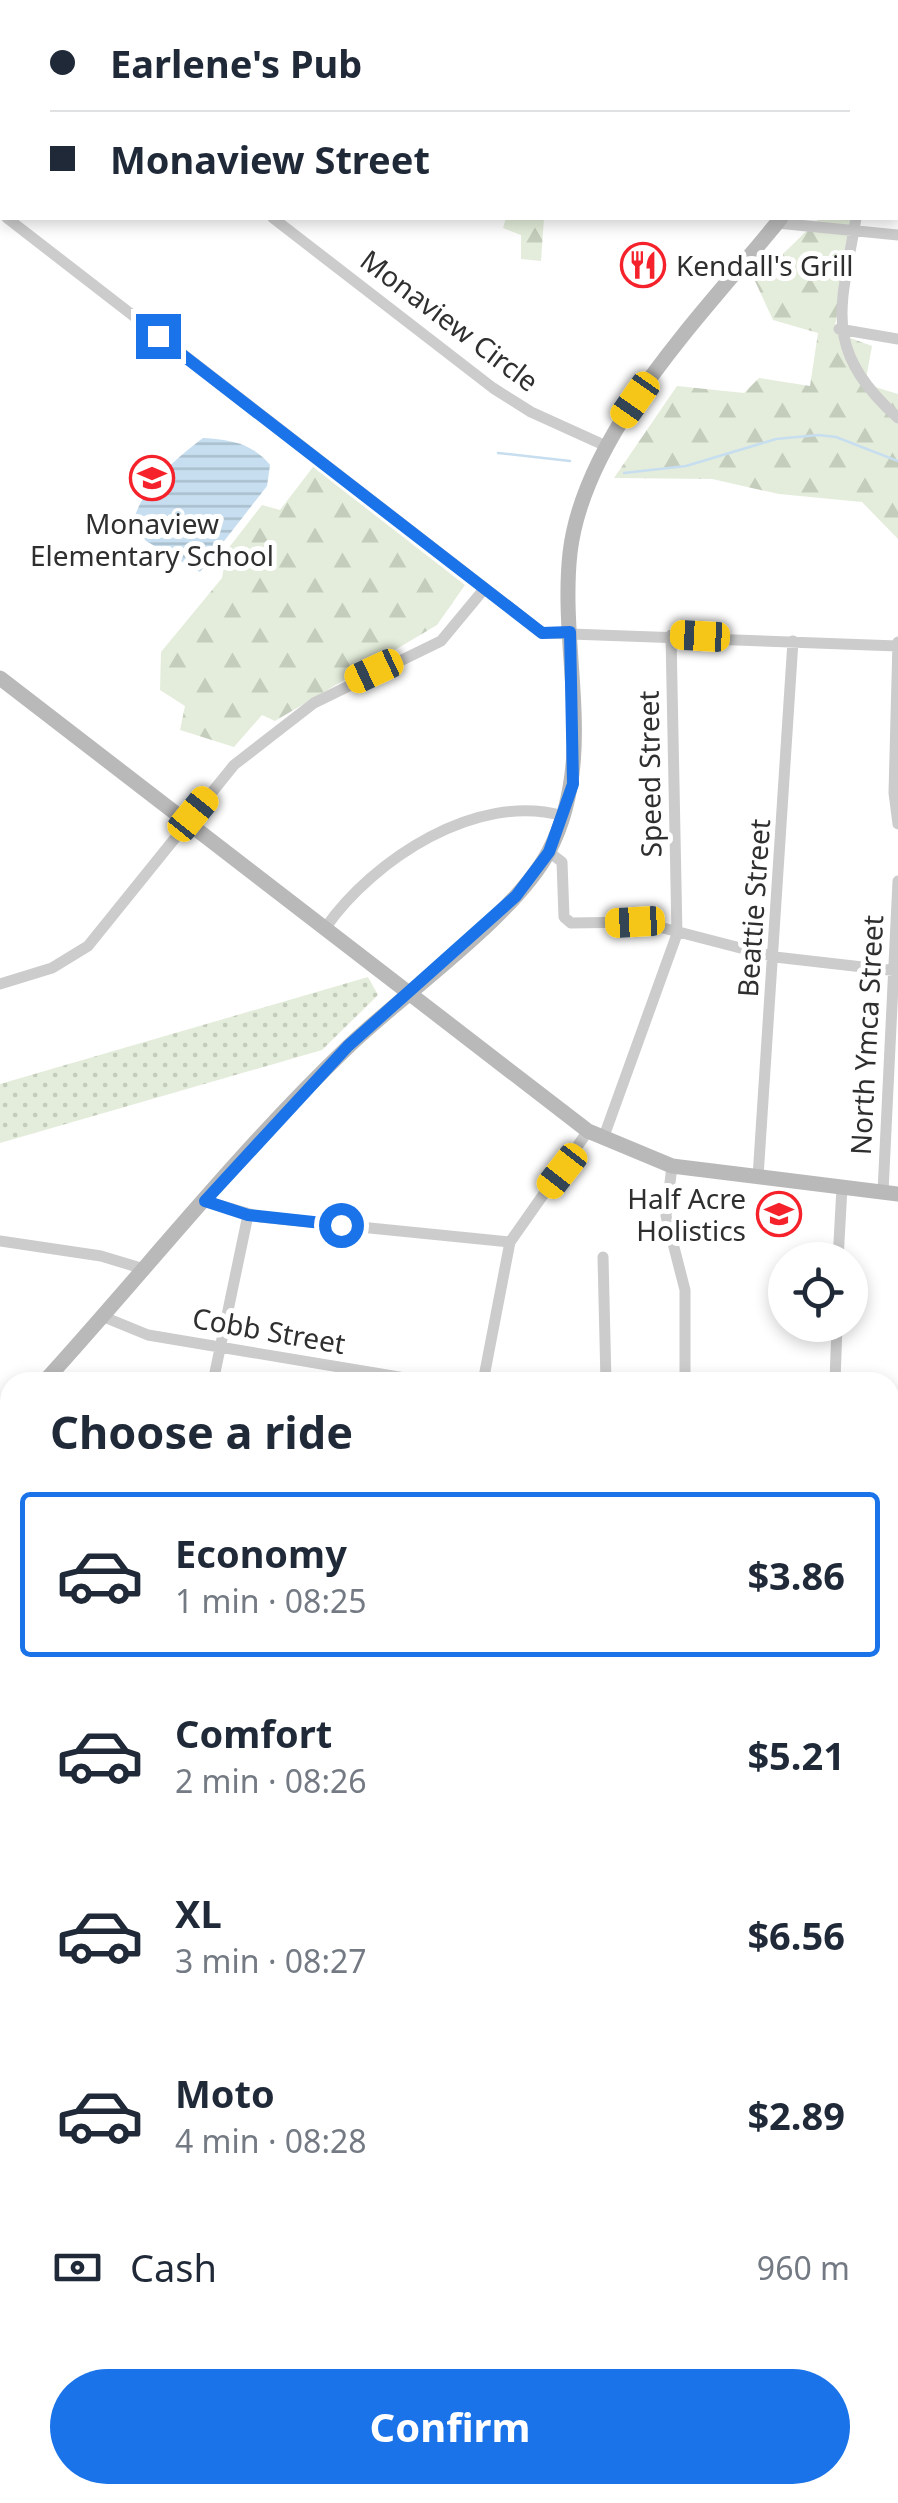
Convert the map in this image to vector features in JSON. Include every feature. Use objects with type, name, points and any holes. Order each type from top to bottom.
[{"type":"main road","points":[[53,1372],[307,1088],[406,992],[516,896],[549,852],[563,816],[575,755],[570,632],[574,532],[606,446],[635,400],[779,220]]},
{"type":"main road","points":[[0,678],[596,1135],[672,1166],[890,1193]]},
{"type":"street","points":[[11,220],[542,633],[898,644],[894,793],[898,824]]},
{"type":"street","name":"Monaview Circle","points":[[276,220],[492,388],[531,412],[606,446]]},
{"type":"street","points":[[779,220],[855,223],[898,236]]},
{"type":"street","points":[[855,223],[839,329],[866,386],[898,418]]},
{"type":"street","points":[[839,329],[898,339]]},
{"type":"street","points":[[0,984],[52,968],[88,946],[185,823],[254,747],[350,683],[441,641],[484,588]]},
{"type":"street","name":"Speed Street","points":[[510,1242],[596,1135],[678,934],[671,635]]},
{"type":"street","name":"Beattie Street","points":[[758,1178],[776,957],[792,640]]},
{"type":"street","points":[[326,927],[380,869],[438,835],[520,811],[563,816]]},
{"type":"street","points":[[549,852],[562,862],[567,921],[640,922],[776,957],[896,971]]},
{"type":"street","name":"North Ymca Street","points":[[890,1193],[898,881]]},
{"type":"street","points":[[672,1166],[666,1216],[684,1290],[685,1372]]},
{"type":"street","points":[[839,1242],[842,1187]]},
{"type":"street","points":[[205,1201],[248,1215],[510,1242],[485,1372]]},
{"type":"street","points":[[216,1372],[248,1215]]},
{"type":"street","points":[[0,1242],[101,1256],[144,1269]]},
{"type":"street","points":[[603,1258],[606,1372]]},
{"type":"street","name":"Cobb Street","points":[[104,1317],[148,1335],[370,1372]]},
{"type":"street","points":[[836,1372],[837,1342]]},
{"type":"green space","points":[[505,220],[544,220],[541,261],[521,259],[521,235],[503,228]]},
{"type":"green space","points":[[818,220],[854,220],[834,332],[872,346],[865,384],[898,394],[898,539],[862,502],[779,494],[712,479],[614,478],[677,386],[744,393],[759,378],[810,386],[818,333],[773,320],[755,281]]},
{"type":"green space","points":[[313,467],[465,585],[437,625],[275,721],[262,715],[234,747],[180,730],[185,706],[160,690],[161,652],[222,578],[227,550],[262,505],[280,510]]},
{"type":"green space","points":[[368,977],[378,995],[322,1050],[0,1143],[0,1084]]},
{"type":"water","points":[[203,438],[240,444],[270,465],[267,486],[200,572],[146,541],[133,523],[151,486]]},
{"type":"waterway","points":[[624,473],[686,466],[776,439],[818,435],[836,437],[898,461]]},
{"type":"waterway","points":[[498,453],[570,461]]},
{"type":"place","name":"Kendall's Grill","points":[[643,265]]},
{"type":"place","name":"Monaview Elementary School","points":[[152,478]]},
{"type":"place","name":"Half Acre Holistics","points":[[779,1214]]},
{"type":"route","points":[[158,336],[542,633],[570,632],[573,784],[549,852],[535,874],[500,911],[348,1046],[205,1201],[248,1215],[341,1225]]}]
